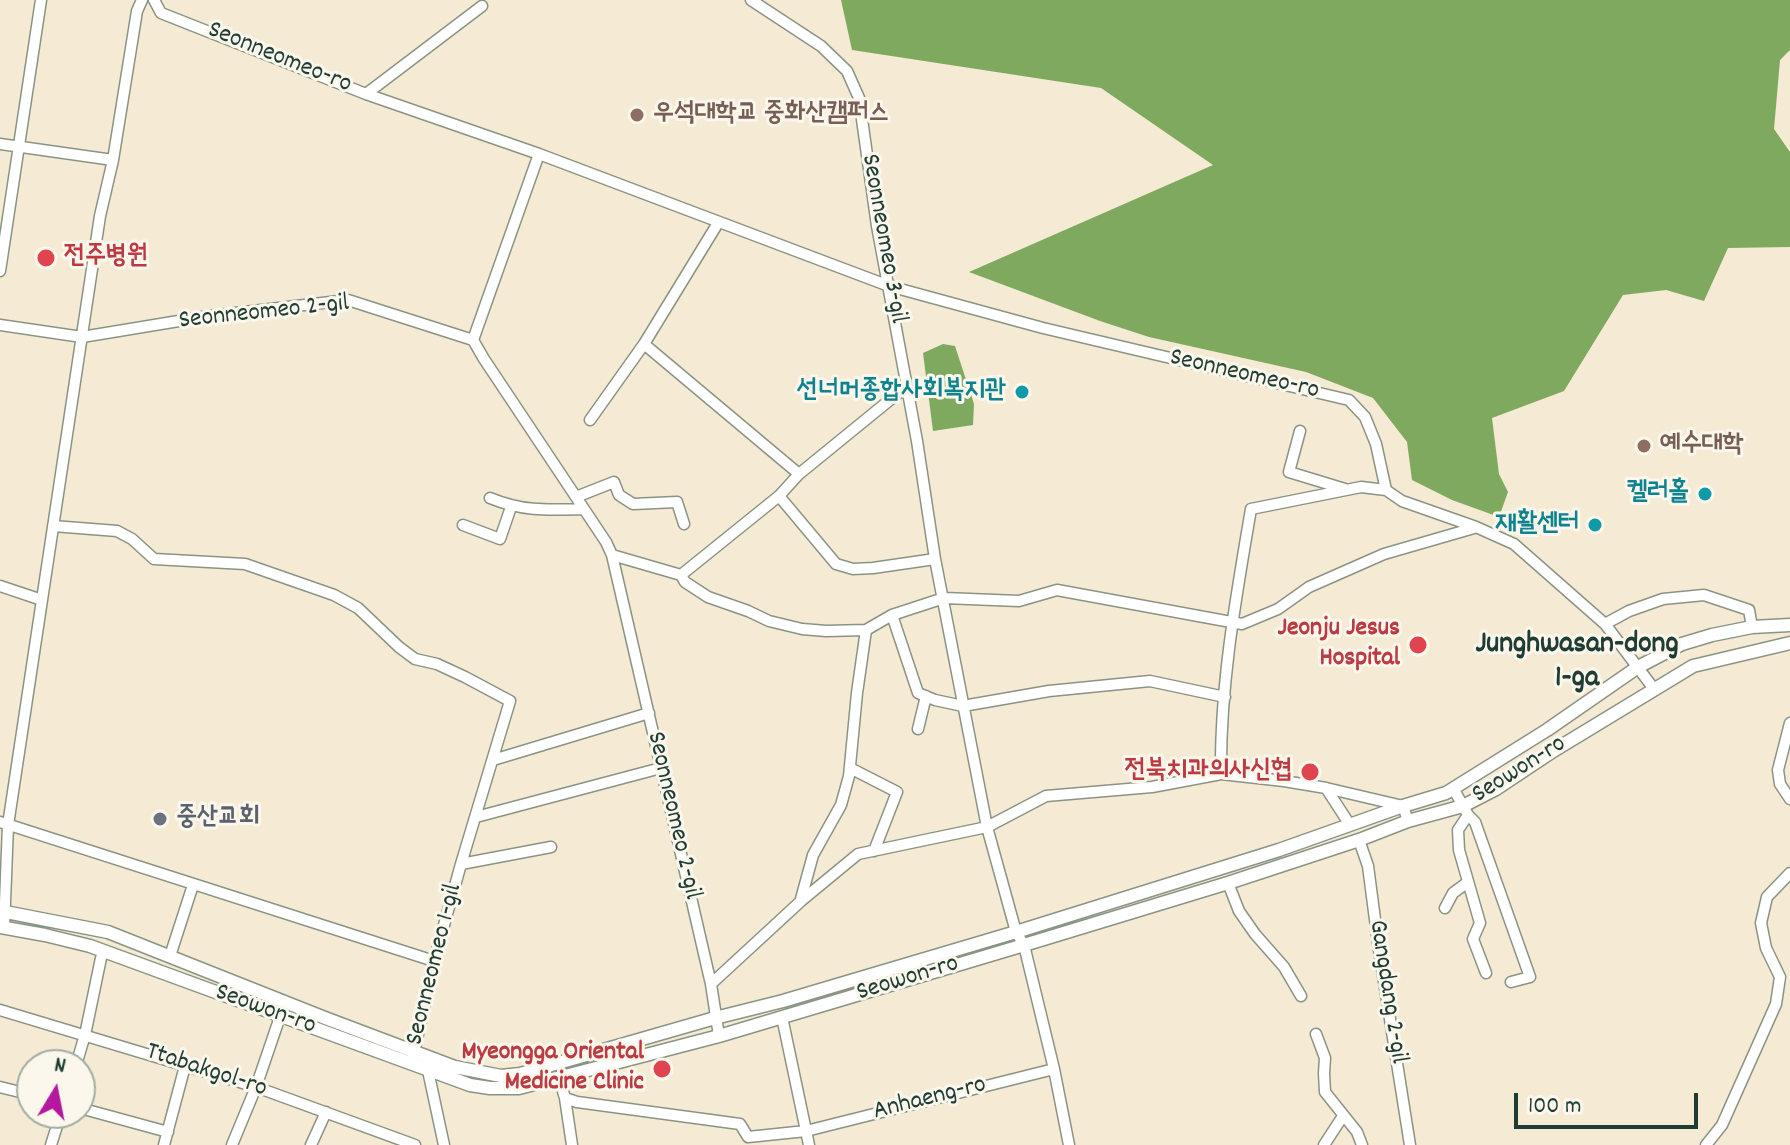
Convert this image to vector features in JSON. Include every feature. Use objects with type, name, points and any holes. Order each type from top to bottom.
[{"type":"street","points":[[0,271],[41,0]]},
{"type":"street","points":[[2,927],[4,824],[25,714],[100,216],[113,160],[137,11],[142,0]]},
{"type":"street","name":"Seonneomeo-ro","points":[[154,0],[161,13],[366,94],[539,154],[889,286],[1043,328],[1349,400],[1368,423],[1386,490]]},
{"type":"street","name":"Seonneomeo 3-gil","points":[[751,0],[821,46],[847,71],[859,98],[877,226],[917,441],[935,559],[987,827],[1016,932]]},
{"type":"street","name":"Seonneomeo-ro","points":[[366,94],[482,6]]},
{"type":"street","points":[[0,144],[113,160]]},
{"type":"street","points":[[473,340],[539,154]]},
{"type":"street","points":[[590,420],[644,344],[718,223]]},
{"type":"street","name":"Seonneomeo 2-gil","points":[[0,325],[82,337],[209,316],[348,300],[473,340],[612,555],[711,984],[719,1036]]},
{"type":"street","points":[[644,344],[799,474]]},
{"type":"street","points":[[681,575],[907,386]]},
{"type":"street","points":[[1300,431],[1289,472],[1349,490]]},
{"type":"street","points":[[576,497],[614,482],[619,495],[633,504],[677,502],[684,524]]},
{"type":"street","points":[[1221,774],[1220,734],[1232,623],[1251,509],[1361,487],[1386,490],[1402,501],[1514,544],[1605,624],[1654,689]]},
{"type":"street","points":[[779,496],[836,564],[853,569],[935,559]]},
{"type":"street","points":[[490,498],[511,507],[584,509]]},
{"type":"street","points":[[463,525],[500,539],[511,507]]},
{"type":"street","name":"Seonneomeo 1-gil","points":[[53,526],[117,531],[132,539],[154,559],[245,564],[334,595],[358,608],[415,659],[451,670],[510,701],[434,961],[417,1058]]},
{"type":"street","points":[[612,555],[681,575],[685,582],[708,597],[769,621],[802,629],[866,630],[892,615],[944,598],[1019,601],[1057,590],[1242,624],[1278,609],[1309,587],[1384,554],[1476,527]]},
{"type":"street","points":[[0,586],[42,600]]},
{"type":"street","points":[[1605,624],[1629,611],[1663,599],[1704,595],[1749,610],[1752,627]]},
{"type":"street","points":[[892,615],[918,693],[935,700],[963,706],[1049,691],[1150,681],[1225,697]]},
{"type":"street","name":"Seowon-ro","points":[[2,927],[90,946],[280,1017],[417,1058],[501,1076],[549,1067],[1016,932],[1279,850],[1446,793],[1547,730],[1638,667],[1682,644],[1752,627],[1790,625]]},
{"type":"street","points":[[801,901],[813,855],[841,805],[850,768],[866,630]]},
{"type":"street","name":"Seowon-ro","points":[[2,912],[108,932],[417,1058],[429,1071],[470,1085],[519,1088],[719,1036],[1228,883],[1408,821],[1465,810],[1553,751],[1693,666],[1790,643]]},
{"type":"street","points":[[918,729],[926,696]]},
{"type":"street","points":[[493,760],[649,713]]},
{"type":"street","points":[[1790,723],[1778,770],[1780,784],[1790,799]]},
{"type":"street","points":[[476,817],[661,768]]},
{"type":"street","points":[[850,768],[897,792],[874,851]]},
{"type":"street","points":[[711,984],[801,901],[858,854],[987,827],[1046,796],[1152,787],[1221,774],[1326,788],[1403,806],[1408,821]]},
{"type":"street","points":[[1326,788],[1350,825]]},
{"type":"street","points":[[1453,788],[1475,822],[1530,977],[1511,982]]},
{"type":"street","points":[[1465,810],[1458,830],[1459,850],[1480,923],[1473,939],[1486,973]]},
{"type":"street","points":[[4,824],[434,961]]},
{"type":"street","name":"Gangdang 2-gil","points":[[1359,840],[1368,866],[1410,1145]]},
{"type":"street","name":"Seonneomeo 1-gil","points":[[461,864],[551,847]]},
{"type":"street","points":[[1706,1145],[1722,1125],[1776,1004],[1780,977],[1766,948],[1761,923],[1767,897],[1790,873]]},
{"type":"street","points":[[1445,908],[1453,893],[1468,882]]},
{"type":"street","points":[[1228,883],[1239,911],[1284,967],[1301,996]]},
{"type":"street","points":[[170,956],[193,885]]},
{"type":"street","points":[[1016,932],[1024,945],[1069,1145]]},
{"type":"street","points":[[81,1049],[101,958]]},
{"type":"street","points":[[232,1145],[285,1003]]},
{"type":"street","name":"Ttabakgol-ro","points":[[0,1010],[256,1087],[326,1112],[385,1140],[415,1145]]},
{"type":"street","points":[[782,1017],[809,1145]]},
{"type":"street","points":[[1316,1034],[1325,1058],[1325,1092],[1357,1132],[1362,1145]]},
{"type":"street","points":[[164,1145],[185,1066]]},
{"type":"street","name":"Anhaeng-ro","points":[[565,1098],[740,1124],[748,1137],[806,1131],[1054,1069]]},
{"type":"street","points":[[429,1071],[444,1145]]},
{"type":"street","points":[[559,1078],[572,1145]]},
{"type":"street","points":[[96,1112],[168,1132]]},
{"type":"street","points":[[311,1145],[326,1112]]},
{"type":"street","points":[[1324,1145],[1343,1116]]},
{"type":"green space","points":[[841,0],[1790,0],[1790,50],[1780,60],[1774,129],[1790,152],[1790,247],[1728,248],[1704,301],[1666,290],[1623,295],[1564,391],[1492,418],[1499,474],[1508,492],[1499,517],[1452,500],[1412,480],[1407,442],[1373,398],[1306,372],[1149,337],[969,272],[1213,165],[1101,88],[852,50]]},
{"type":"green space","points":[[943,344],[955,346],[974,404],[973,425],[933,431],[923,353]]},
{"type":"place","name":"우석대학교 중화산캠퍼스","points":[[637,115]]},
{"type":"place","name":"전주병원","points":[[46,258]]},
{"type":"place","name":"선너머종합사회복지관","points":[[1022,392]]},
{"type":"place","name":"예수대학","points":[[1644,446]]},
{"type":"place","name":"켈러홀","points":[[1705,494]]},
{"type":"place","name":"재활센터","points":[[1595,525]]},
{"type":"place","name":"Jeonju Jesus Hospital","points":[[1418,645]]},
{"type":"place","name":"전북치과의사신협","points":[[1310,772]]},
{"type":"place","name":"중산교회","points":[[160,819]]},
{"type":"place","name":"Myeongga Oriental Medicine Clinic","points":[[662,1069]]},
{"type":"district","name":"Junghwasan-dong 1-ga","points":[[1577,664]]}]
